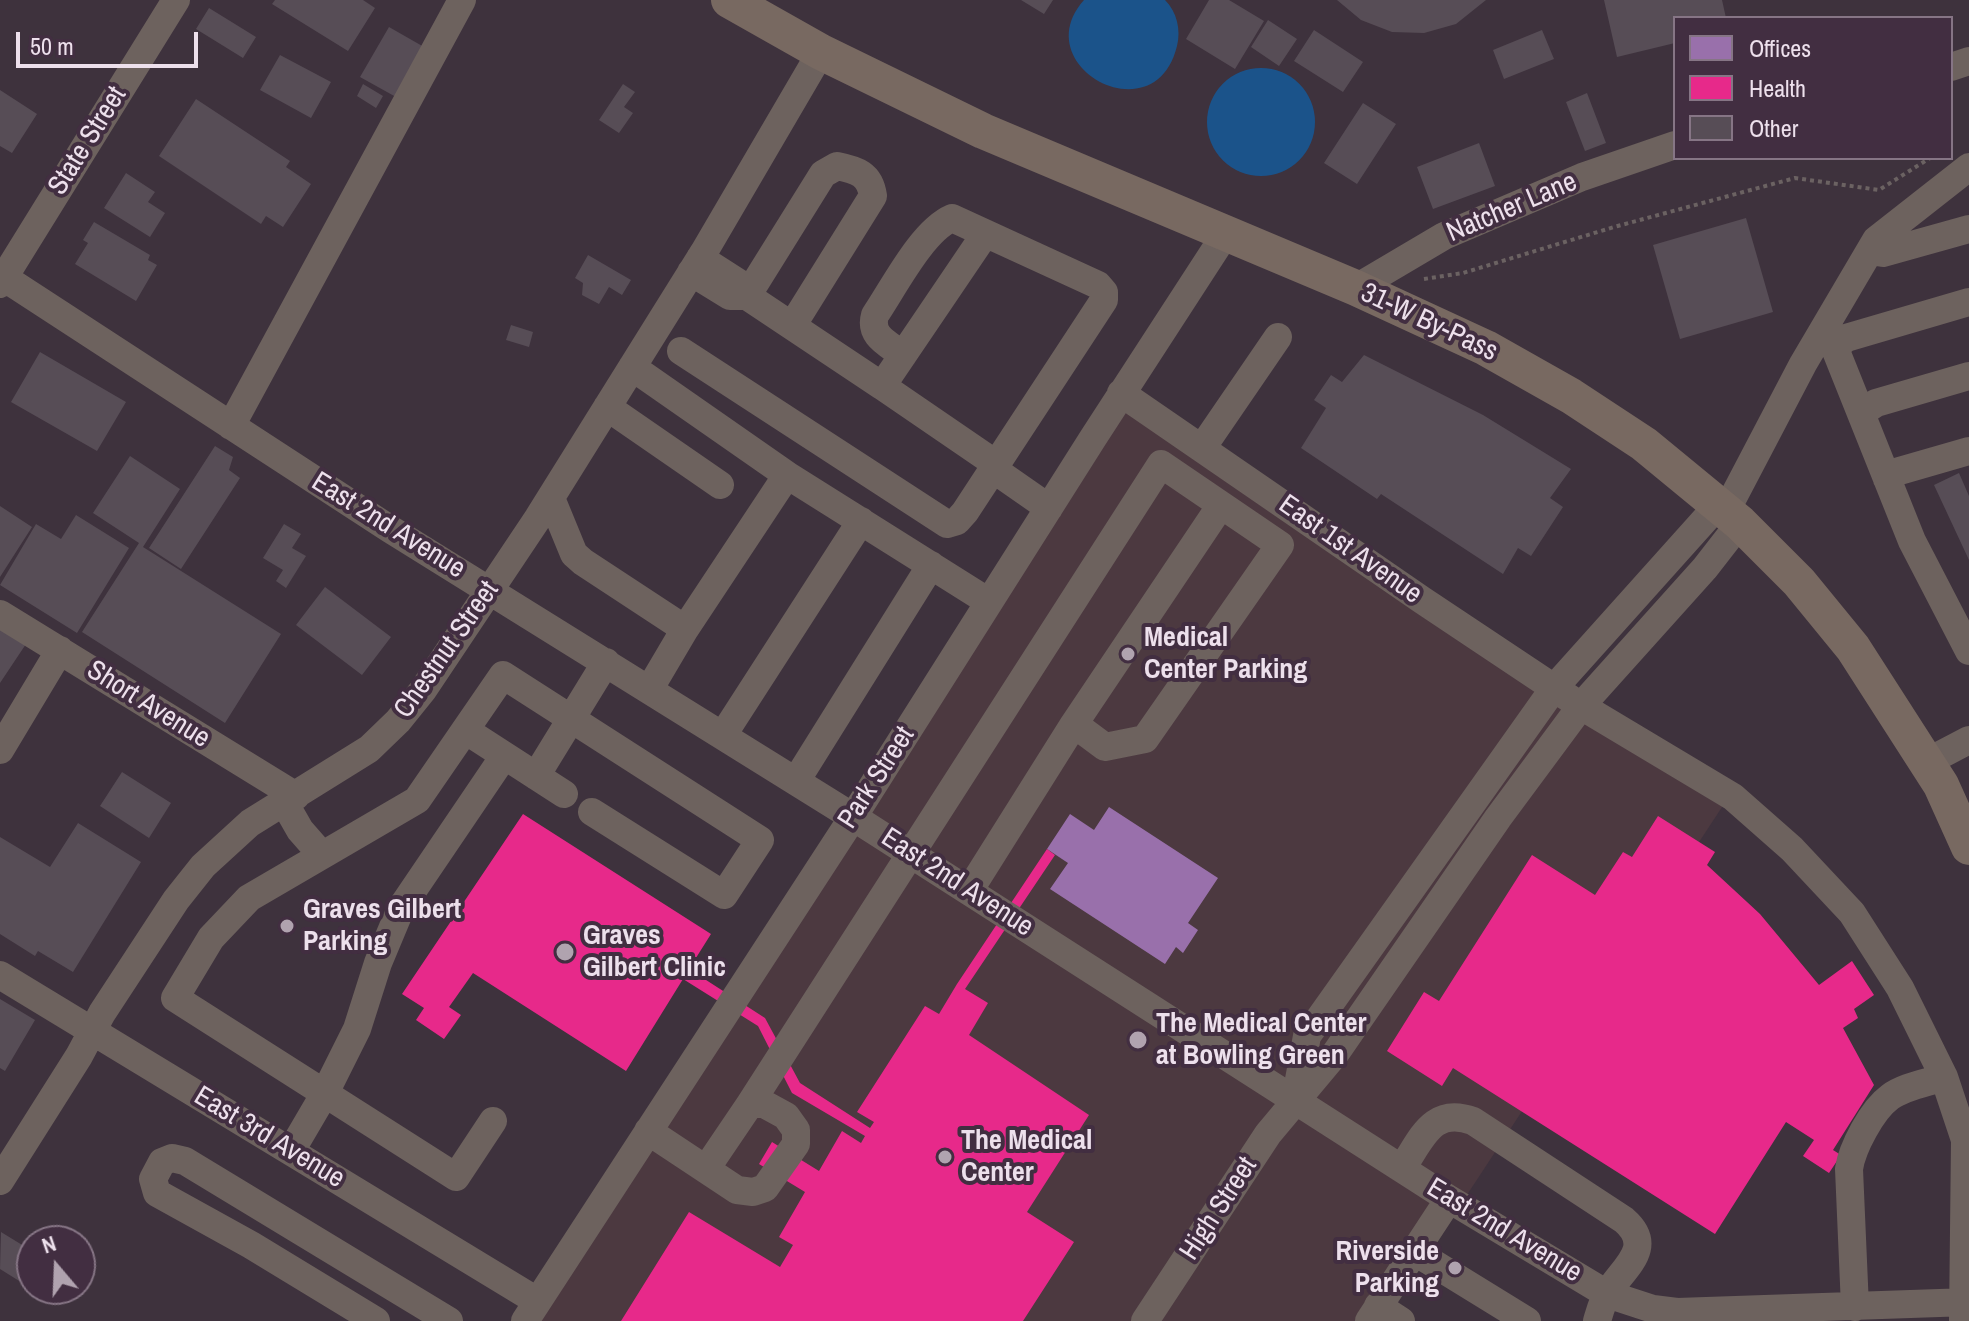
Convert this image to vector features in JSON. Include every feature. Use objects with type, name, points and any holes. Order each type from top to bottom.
[{"type":"main road","name":"31-W By-Pass","points":[[729,0],[821,52],[983,131],[1356,288],[1486,348],[1571,396],[1644,444],[1729,513],[1799,582],[1853,648],[1941,785],[1969,847]]},
{"type":"street","name":"State Street","points":[[1,279],[176,0]]},
{"type":"street","points":[[231,426],[462,0]]},
{"type":"street","name":"Chestnut Street","points":[[0,1181],[176,900],[203,866],[233,836],[369,749],[391,729],[423,690],[551,498],[695,265],[821,52]]},
{"type":"street","name":"Natcher Lane","points":[[1356,288],[1444,236],[1582,177],[1673,146]]},
{"type":"street","points":[[747,296],[823,174],[837,166],[865,175],[871,184],[873,196],[792,326]]},
{"type":"street","points":[[1295,1100],[1307,1036],[1554,688],[1729,513],[1830,337],[1876,240],[1969,167]]},
{"type":"street","points":[[681,351],[947,524],[957,521],[965,512],[1104,300],[1104,292],[1098,285],[952,218],[940,223],[928,236],[875,315],[872,326],[876,335],[903,355]]},
{"type":"street","points":[[1870,251],[1883,253],[1969,229]]},
{"type":"street","name":"Park Street","points":[[531,1311],[853,817],[1226,233]]},
{"type":"street","points":[[882,386],[985,234]]},
{"type":"street","points":[[695,265],[739,283],[747,296],[1054,501]]},
{"type":"street","name":"East 2nd Avenue","points":[[1,279],[390,529],[969,891],[1195,1022],[1295,1100],[1449,1199],[1607,1294],[1653,1309],[1728,1316],[1855,1307],[1965,1309]]},
{"type":"street","points":[[1830,337],[1846,338],[1969,302]]},
{"type":"street","points":[[1202,448],[1278,337]]},
{"type":"street","points":[[1830,337],[1912,541],[1959,606],[1969,651]]},
{"type":"street","points":[[632,367],[787,475],[989,602]]},
{"type":"street","points":[[1861,413],[1876,403],[1969,376]]},
{"type":"street","name":"East 1st Avenue","points":[[1121,393],[1581,706],[1733,797],[1792,849],[1852,913],[1900,988],[1944,1077],[1965,1140],[1965,1309]]},
{"type":"street","points":[[607,407],[720,485]]},
{"type":"street","points":[[1887,479],[1896,472],[1969,451]]},
{"type":"street","points":[[706,1169],[1161,464],[1280,545],[1145,739],[1105,747],[1074,724]]},
{"type":"street","points":[[649,690],[685,629],[787,475]]},
{"type":"street","points":[[551,498],[574,554],[685,629]]},
{"type":"street","points":[[969,891],[1074,724],[1221,505]]},
{"type":"street","name":"High Street","points":[[1145,1321],[1268,1134],[1335,1054],[1498,818],[1581,706],[1705,568],[1729,513]]},
{"type":"street","points":[[723,735],[861,521]]},
{"type":"street","points":[[796,781],[931,565]]},
{"type":"street","name":"Short Avenue","points":[[0,614],[290,799]]},
{"type":"street","points":[[0,750],[60,650]]},
{"type":"street","points":[[536,776],[606,662]]},
{"type":"street","points":[[493,1121],[456,1177],[175,998],[211,938],[249,898],[417,800],[503,675],[760,840],[724,895],[592,812]]},
{"type":"street","points":[[465,730],[564,794]]},
{"type":"street","points":[[1927,762],[1969,740]]},
{"type":"street","points":[[291,1151],[357,1029],[378,963],[401,908],[504,756]]},
{"type":"street","points":[[290,799],[300,830],[321,854]]},
{"type":"street","name":"East 3rd Avenue","points":[[0,975],[291,1151],[531,1311]]},
{"type":"street","points":[[1855,1307],[1851,1154],[1888,1099],[1904,1090],[1944,1077]]},
{"type":"street","points":[[648,1131],[737,1190],[753,1192],[765,1188],[796,1144],[796,1130],[786,1116],[764,1104],[750,1104]]},
{"type":"street","points":[[1402,1168],[1432,1124],[1445,1116],[1457,1115],[1473,1121],[1634,1228],[1638,1241],[1636,1255],[1607,1294],[1597,1321]]},
{"type":"street","points":[[376,1321],[251,1245],[157,1193],[153,1179],[162,1162],[172,1158],[185,1161],[449,1321]]},
{"type":"street","points":[[1383,1316],[1415,1252],[1449,1199]]},
{"type":"street","points":[[1415,1252],[1527,1321]]},
{"type":"path","points":[[1420,280],[1463,273],[1614,227],[1795,178],[1879,190],[1927,160]]},
{"type":"shaded area","name":"The Medical Center at Bowling Green","points":[[1121,393],[1728,798],[1384,1321],[527,1321]]},
{"type":"water","points":[[1084,0],[1165,0],[1175,16],[1178,34],[1177,46],[1164,73],[1145,86],[1122,89],[1100,82],[1082,68],[1071,48],[1070,25]]},
{"type":"water","points":[[1261,68],[1282,72],[1299,84],[1311,101],[1315,122],[1311,143],[1299,160],[1282,172],[1261,176],[1240,172],[1223,160],[1211,143],[1207,122],[1211,101],[1223,84],[1240,72]]},
{"type":"building: Offices","points":[[1109,807],[1218,878],[1188,923],[1198,930],[1183,953],[1176,947],[1165,964],[1050,889],[1068,863],[1047,849],[1070,814],[1094,830]]},
{"type":"building: Health","name":"The Medical Center","points":[[523,814],[711,934],[689,969],[765,1018],[800,1083],[870,1128],[874,1122],[857,1112],[925,1006],[939,1014],[1047,849],[1055,855],[965,989],[988,1003],[969,1035],[1089,1115],[1027,1212],[1074,1242],[1023,1321],[621,1321],[689,1212],[780,1267],[793,1245],[779,1237],[805,1192],[759,1164],[772,1142],[819,1171],[842,1131],[861,1143],[865,1136],[792,1093],[758,1026],[683,979],[626,1071],[473,973],[449,1007],[461,1015],[444,1039],[416,1020],[424,1008],[402,994]]},
{"type":"building: Health","points":[[1658,816],[1715,852],[1707,865],[1760,914],[1819,985],[1852,961],[1874,995],[1854,1009],[1858,1018],[1843,1028],[1874,1085],[1833,1150],[1841,1155],[1829,1173],[1803,1156],[1814,1140],[1786,1122],[1715,1234],[1453,1068],[1442,1086],[1387,1051],[1424,992],[1439,1001],[1532,855],[1595,895],[1623,852],[1632,857]]},
{"type":"building: Other","points":[[275,0],[363,0],[375,8],[348,51],[272,4]]},
{"type":"building: Other","points":[[1021,0],[1053,0],[1044,14]]},
{"type":"building: Other","points":[[1209,0],[1229,0],[1264,21],[1235,69],[1186,39]]},
{"type":"building: Other","points":[[1337,0],[1486,0],[1456,24],[1424,33],[1392,32],[1361,20]]},
{"type":"building: Other","points":[[1604,0],[1722,0],[1726,16],[1673,16],[1673,43],[1617,57]]},
{"type":"building: Other","points":[[209,8],[256,37],[243,58],[196,29]]},
{"type":"building: Other","points":[[1268,20],[1297,39],[1279,66],[1251,47]]},
{"type":"building: Other","points":[[389,27],[424,47],[396,97],[360,77]]},
{"type":"building: Other","points":[[1314,30],[1363,62],[1343,92],[1294,61]]},
{"type":"building: Other","points":[[1542,30],[1554,59],[1504,79],[1493,50]]},
{"type":"building: Other","points":[[280,55],[331,82],[311,118],[260,90]]},
{"type":"building: Other","points":[[363,84],[383,96],[376,108],[357,96]]},
{"type":"building: Other","points":[[623,84],[635,92],[624,107],[633,113],[619,133],[599,120]]},
{"type":"building: Other","points":[[0,90],[37,114],[12,153],[0,146]]},
{"type":"building: Other","points":[[1587,93],[1606,143],[1585,151],[1566,102]]},
{"type":"building: Other","points":[[196,99],[290,161],[286,167],[311,184],[283,227],[266,216],[261,224],[159,156]]},
{"type":"building: Other","points":[[1363,103],[1396,124],[1357,184],[1324,163]]},
{"type":"building: Other","points":[[1479,143],[1495,186],[1433,209],[1417,167]]},
{"type":"building: Other","points":[[126,173],[155,192],[148,202],[165,213],[150,237],[104,208]]},
{"type":"building: Other","points":[[1746,218],[1773,312],[1680,339],[1653,245]]},
{"type":"building: Other","points":[[94,222],[150,255],[148,260],[157,265],[136,301],[75,264],[88,243],[83,240]]},
{"type":"building: Other","points":[[588,255],[631,280],[622,295],[609,287],[599,304],[582,295],[583,283],[575,278]]},
{"type":"building: Other","points":[[511,325],[533,332],[529,347],[506,340]]},
{"type":"building: Other","points":[[40,352],[126,402],[97,451],[11,402]]},
{"type":"building: Other","points":[[1364,355],[1483,415],[1571,469],[1550,498],[1563,507],[1531,556],[1518,548],[1503,574],[1381,494],[1377,499],[1301,448],[1326,408],[1314,400],[1331,375],[1342,382]]},
{"type":"building: Other","points":[[215,446],[233,457],[229,470],[240,478],[181,569],[149,548]]},
{"type":"building: Other","points":[[130,456],[180,489],[143,547],[281,634],[225,723],[82,632],[139,543],[93,513]]},
{"type":"building: Other","points":[[1959,473],[1969,496],[1969,560],[1934,485]]},
{"type":"building: Other","points":[[0,506],[32,527],[0,577]]},
{"type":"building: Other","points":[[76,515],[129,548],[77,633],[0,585],[36,524],[61,539]]},
{"type":"building: Other","points":[[284,524],[301,534],[292,548],[306,556],[286,588],[276,581],[283,570],[263,558]]},
{"type":"building: Other","points":[[325,587],[391,637],[362,675],[296,625]]},
{"type":"building: Other","points":[[0,627],[26,644],[0,683]]},
{"type":"building: Other","points":[[122,772],[171,803],[149,838],[100,806]]},
{"type":"building: Other","points":[[78,823],[141,862],[73,972],[38,951],[35,956],[0,934],[0,837],[50,867]]},
{"type":"building: Other","points":[[0,999],[35,1020],[5,1071],[0,1068]]},
{"type":"building: Other","points":[[1,1232],[16,1241],[16,1279],[0,1269]]},
{"type":"place","name":"Medical Center Parking","points":[[1128,654]]},
{"type":"place","name":"Graves Gilbert Parking","points":[[287,926]]},
{"type":"place","name":"Graves Gilbert Clinic","points":[[565,952]]},
{"type":"place","name":"The Medical Center at Bowling Green","points":[[1138,1040]]},
{"type":"place","name":"The Medical Center","points":[[945,1157]]},
{"type":"place","name":"Riverside Parking","points":[[1455,1268]]}]
